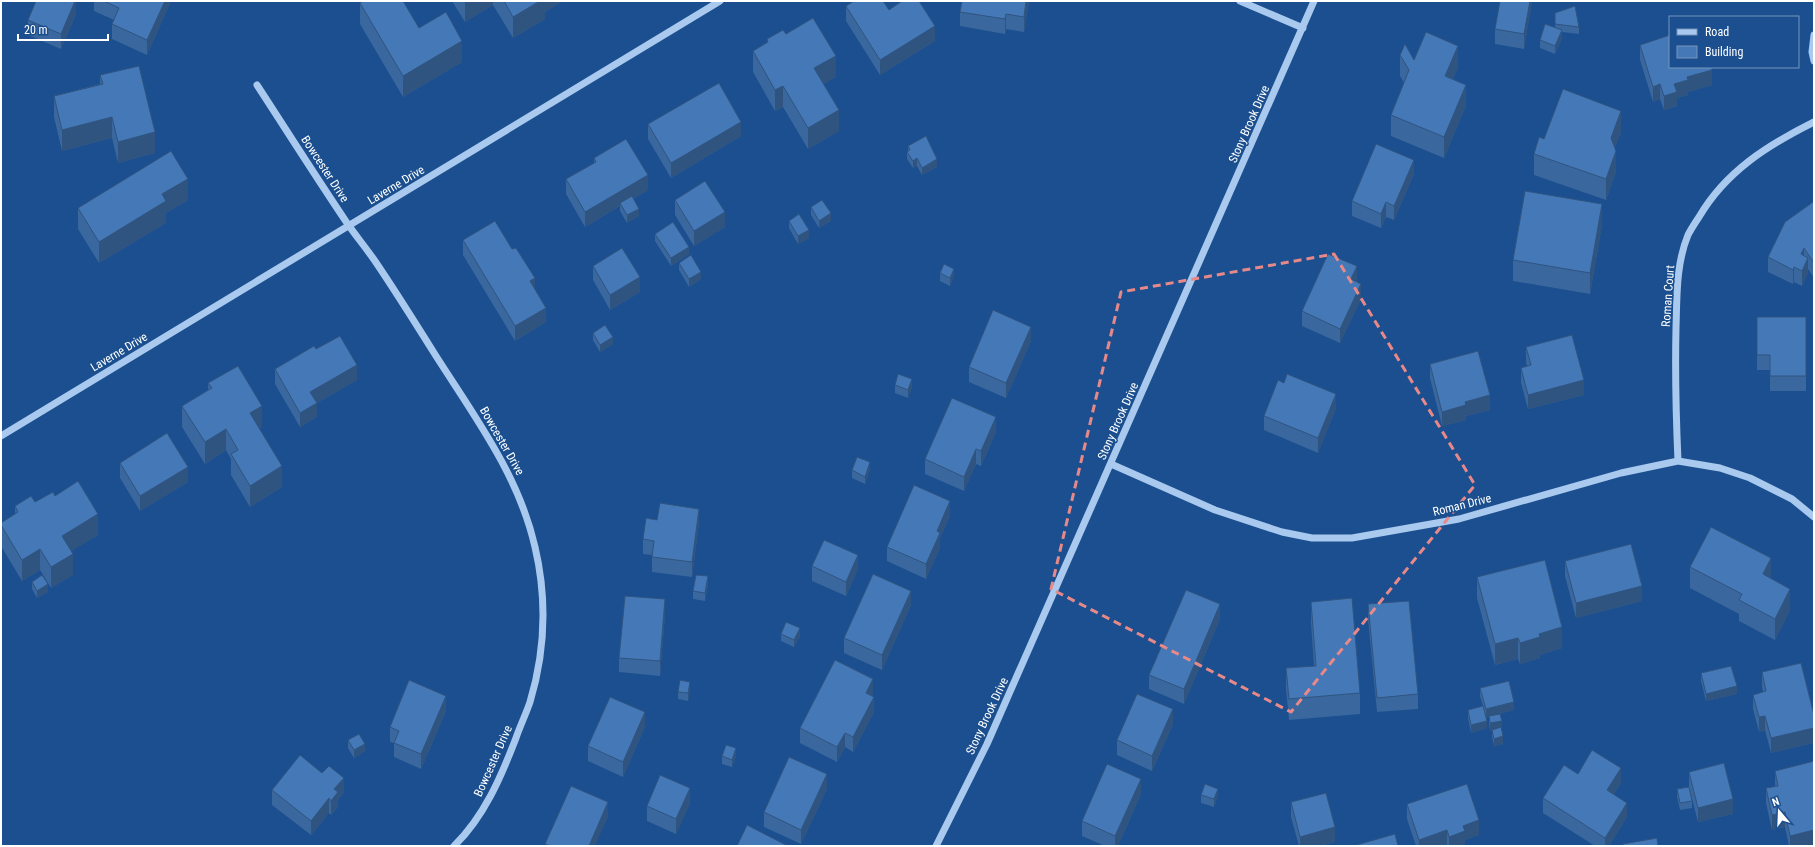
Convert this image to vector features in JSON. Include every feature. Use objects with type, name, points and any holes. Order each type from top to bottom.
[{"type":"street","name":"Laverne Drive","points":[[1,436],[720,1]]},
{"type":"street","points":[[1240,1],[1303,28]]},
{"type":"street","name":"Stony Brook Drive","points":[[936,846],[987,744],[1314,1]]},
{"type":"street","points":[[1814,36],[1812,52],[1814,61]]},
{"type":"street","name":"Bowcester Drive","points":[[257,85],[349,226],[374,260],[491,441],[515,486],[527,516],[541,580],[543,606],[542,641],[538,666],[530,702],[503,770],[481,814],[467,834],[454,846]]},
{"type":"street","name":"Roman Court","points":[[1678,461],[1675,383],[1677,293],[1679,267],[1688,235],[1708,202],[1724,182],[1742,166],[1778,140],[1814,122]]},
{"type":"street","name":"Roman Drive","points":[[1111,464],[1215,510],[1282,532],[1312,538],[1352,538],[1459,519],[1620,473],[1678,461],[1720,468],[1750,478],[1792,499],[1814,517]]},
{"type":"highlighted area","points":[[1334,254],[1475,485],[1291,712],[1051,589],[1121,292]]},
{"type":"building","points":[[36,1],[75,1],[61,34],[28,20]]},
{"type":"building","points":[[104,1],[165,1],[147,40],[112,24],[119,8]]},
{"type":"building","points":[[363,1],[403,1],[419,28],[446,12],[462,41],[403,76],[360,3]]},
{"type":"building","points":[[504,1],[540,1],[513,17]]},
{"type":"building","points":[[854,1],[883,1],[889,10],[902,1],[919,1],[935,26],[880,60],[846,6]]},
{"type":"building","points":[[962,1],[1026,1],[1024,17],[1006,14],[1005,19],[960,12]]},
{"type":"building","points":[[1500,1],[1530,1],[1524,34],[1495,29]]},
{"type":"building","points":[[1575,6],[1579,27],[1555,24],[1555,13]]},
{"type":"building","points":[[813,18],[836,56],[814,68],[839,110],[808,128],[783,86],[775,90],[753,51],[768,42],[767,39],[783,30],[786,34]]},
{"type":"building","points":[[1545,24],[1562,30],[1555,46],[1540,40]]},
{"type":"building","points":[[1426,32],[1458,46],[1445,76],[1466,85],[1444,137],[1391,115],[1409,70],[1400,55],[1405,44],[1414,60]]},
{"type":"building","points":[[1669,35],[1669,68],[1711,68],[1712,70],[1687,77],[1688,80],[1674,84],[1677,92],[1664,96],[1660,84],[1653,87],[1640,45]]},
{"type":"building","points":[[139,66],[155,132],[118,142],[112,117],[62,130],[54,96],[103,84],[100,75]]},
{"type":"building","points":[[719,83],[741,122],[671,163],[648,124]]},
{"type":"building","points":[[1563,89],[1621,111],[1611,138],[1616,151],[1606,179],[1534,154],[1539,137],[1544,139]]},
{"type":"building","points":[[926,136],[937,159],[922,168],[917,158],[913,161],[907,152],[910,150],[908,146]]},
{"type":"building","points":[[626,139],[648,175],[585,212],[566,179],[596,162],[594,158]]},
{"type":"building","points":[[1376,144],[1414,160],[1394,206],[1386,202],[1381,214],[1352,201]]},
{"type":"building","points":[[171,151],[188,179],[162,194],[166,201],[99,242],[78,208]]},
{"type":"building","points":[[705,181],[725,212],[694,231],[675,200]]},
{"type":"building","points":[[1525,191],[1602,204],[1590,273],[1513,260]]},
{"type":"building","points":[[632,196],[639,209],[627,215],[620,203]]},
{"type":"building","points":[[822,200],[831,213],[819,221],[811,207]]},
{"type":"building","points":[[1813,202],[1814,263],[1804,248],[1801,254],[1808,258],[1802,271],[1794,267],[1793,270],[1768,257],[1785,222]]},
{"type":"building","points":[[799,214],[809,230],[798,236],[789,221]]},
{"type":"building","points":[[495,221],[512,249],[516,248],[535,278],[530,281],[546,308],[515,326],[463,240]]},
{"type":"building","points":[[673,222],[689,247],[671,258],[655,234]]},
{"type":"building","points":[[622,248],[640,277],[610,295],[593,266]]},
{"type":"building","points":[[1328,254],[1357,266],[1351,279],[1361,284],[1340,329],[1302,311]]},
{"type":"building","points":[[691,255],[701,272],[689,279],[679,263]]},
{"type":"building","points":[[944,264],[954,269],[950,278],[940,273]]},
{"type":"building","points":[[993,310],[1031,327],[1006,383],[969,367]]},
{"type":"building","points":[[1757,317],[1806,317],[1806,376],[1770,376],[1770,355],[1757,355]]},
{"type":"building","points":[[605,325],[613,337],[600,345],[593,333]]},
{"type":"building","points":[[1572,335],[1584,380],[1528,395],[1521,368],[1531,365],[1526,347]]},
{"type":"building","points":[[340,336],[357,365],[310,392],[317,403],[300,413],[275,369],[314,346],[316,349]]},
{"type":"building","points":[[1478,351],[1490,395],[1465,402],[1466,405],[1442,412],[1430,364]]},
{"type":"building","points":[[238,366],[262,406],[250,413],[282,466],[250,486],[231,454],[238,450],[226,429],[205,442],[182,406],[212,388],[208,383]]},
{"type":"building","points":[[898,374],[912,379],[908,390],[895,385]]},
{"type":"building","points":[[1287,374],[1336,394],[1318,438],[1264,416],[1278,380],[1284,383]]},
{"type":"building","points":[[952,398],[996,417],[981,451],[976,449],[964,477],[925,459]]},
{"type":"building","points":[[167,433],[188,467],[140,496],[120,463]]},
{"type":"building","points":[[857,457],[870,462],[865,477],[852,470]]},
{"type":"building","points":[[78,481],[98,514],[62,536],[73,554],[51,567],[40,549],[22,560],[1,523],[18,512],[15,506],[31,496],[35,502],[53,492],[55,496]]},
{"type":"building","points":[[914,485],[950,501],[937,531],[940,533],[926,564],[887,547]]},
{"type":"building","points":[[660,503],[699,509],[692,562],[652,557],[654,541],[643,539],[646,518],[657,520]]},
{"type":"building","points":[[1711,527],[1771,558],[1763,574],[1790,589],[1775,619],[1739,600],[1742,594],[1690,567]]},
{"type":"building","points":[[824,540],[858,555],[846,582],[812,566]]},
{"type":"building","points":[[1631,544],[1642,586],[1576,603],[1565,561]]},
{"type":"building","points":[[1545,560],[1562,627],[1539,634],[1540,637],[1520,643],[1518,638],[1495,644],[1477,577]]},
{"type":"building","points":[[873,574],[911,591],[882,655],[844,638]]},
{"type":"building","points":[[42,575],[48,584],[37,591],[32,582]]},
{"type":"building","points":[[696,575],[708,576],[705,593],[693,591]]},
{"type":"building","points":[[1186,590],[1220,604],[1184,689],[1149,675]]},
{"type":"building","points":[[625,596],[665,599],[660,661],[619,658]]},
{"type":"building","points":[[1352,598],[1360,693],[1289,699],[1286,668],[1316,666],[1311,602]]},
{"type":"building","points":[[1409,601],[1418,694],[1377,698],[1368,604]]},
{"type":"building","points":[[786,622],[800,628],[794,640],[781,634]]},
{"type":"building","points":[[835,660],[873,679],[866,693],[874,697],[853,737],[845,733],[837,747],[800,728]]},
{"type":"building","points":[[1801,663],[1814,715],[1814,728],[1771,738],[1765,716],[1759,717],[1753,695],[1766,691],[1762,672]]},
{"type":"building","points":[[1731,666],[1737,686],[1706,694],[1701,673]]},
{"type":"building","points":[[409,680],[446,696],[421,754],[394,743],[399,731],[390,727]]},
{"type":"building","points":[[680,680],[690,682],[688,693],[678,692]]},
{"type":"building","points":[[1509,681],[1514,702],[1486,709],[1480,688]]},
{"type":"building","points":[[1137,694],[1173,709],[1152,756],[1117,740]]},
{"type":"building","points":[[610,697],[645,712],[623,762],[588,746]]},
{"type":"building","points":[[1483,706],[1487,721],[1471,725],[1468,710]]},
{"type":"building","points":[[1500,714],[1502,721],[1490,723],[1489,716]]},
{"type":"building","points":[[1501,727],[1503,736],[1494,739],[1492,730]]},
{"type":"building","points":[[359,734],[365,744],[354,750],[348,740]]},
{"type":"building","points":[[726,745],[736,748],[732,760],[722,756]]},
{"type":"building","points":[[1592,750],[1621,768],[1607,790],[1627,803],[1605,838],[1543,798],[1564,765],[1578,774]]},
{"type":"building","points":[[300,755],[322,773],[329,766],[344,778],[334,789],[338,792],[331,801],[329,798],[311,821],[272,790]]},
{"type":"building","points":[[789,757],[827,774],[801,830],[764,812]]},
{"type":"building","points":[[1814,761],[1814,830],[1790,836],[1785,812],[1772,815],[1766,788],[1778,786],[1775,771]]},
{"type":"building","points":[[1724,763],[1733,799],[1698,808],[1689,772]]},
{"type":"building","points":[[1107,764],[1141,779],[1115,836],[1082,821]]},
{"type":"building","points":[[660,775],[690,788],[676,819],[647,806]]},
{"type":"building","points":[[1205,784],[1218,789],[1214,799],[1201,795]]},
{"type":"building","points":[[1467,784],[1479,820],[1463,826],[1465,831],[1449,837],[1447,830],[1419,840],[1407,804]]},
{"type":"building","points":[[571,786],[608,802],[589,846],[551,846],[545,844]]},
{"type":"building","points":[[1689,787],[1692,801],[1680,803],[1677,789]]},
{"type":"building","points":[[1326,793],[1335,827],[1300,837],[1291,802]]},
{"type":"building","points":[[747,825],[786,845],[737,846]]},
{"type":"building","points":[[1395,834],[1398,846],[1353,846]]},
{"type":"building","points":[[1657,838],[1658,846],[1623,846],[1623,844]]}]
